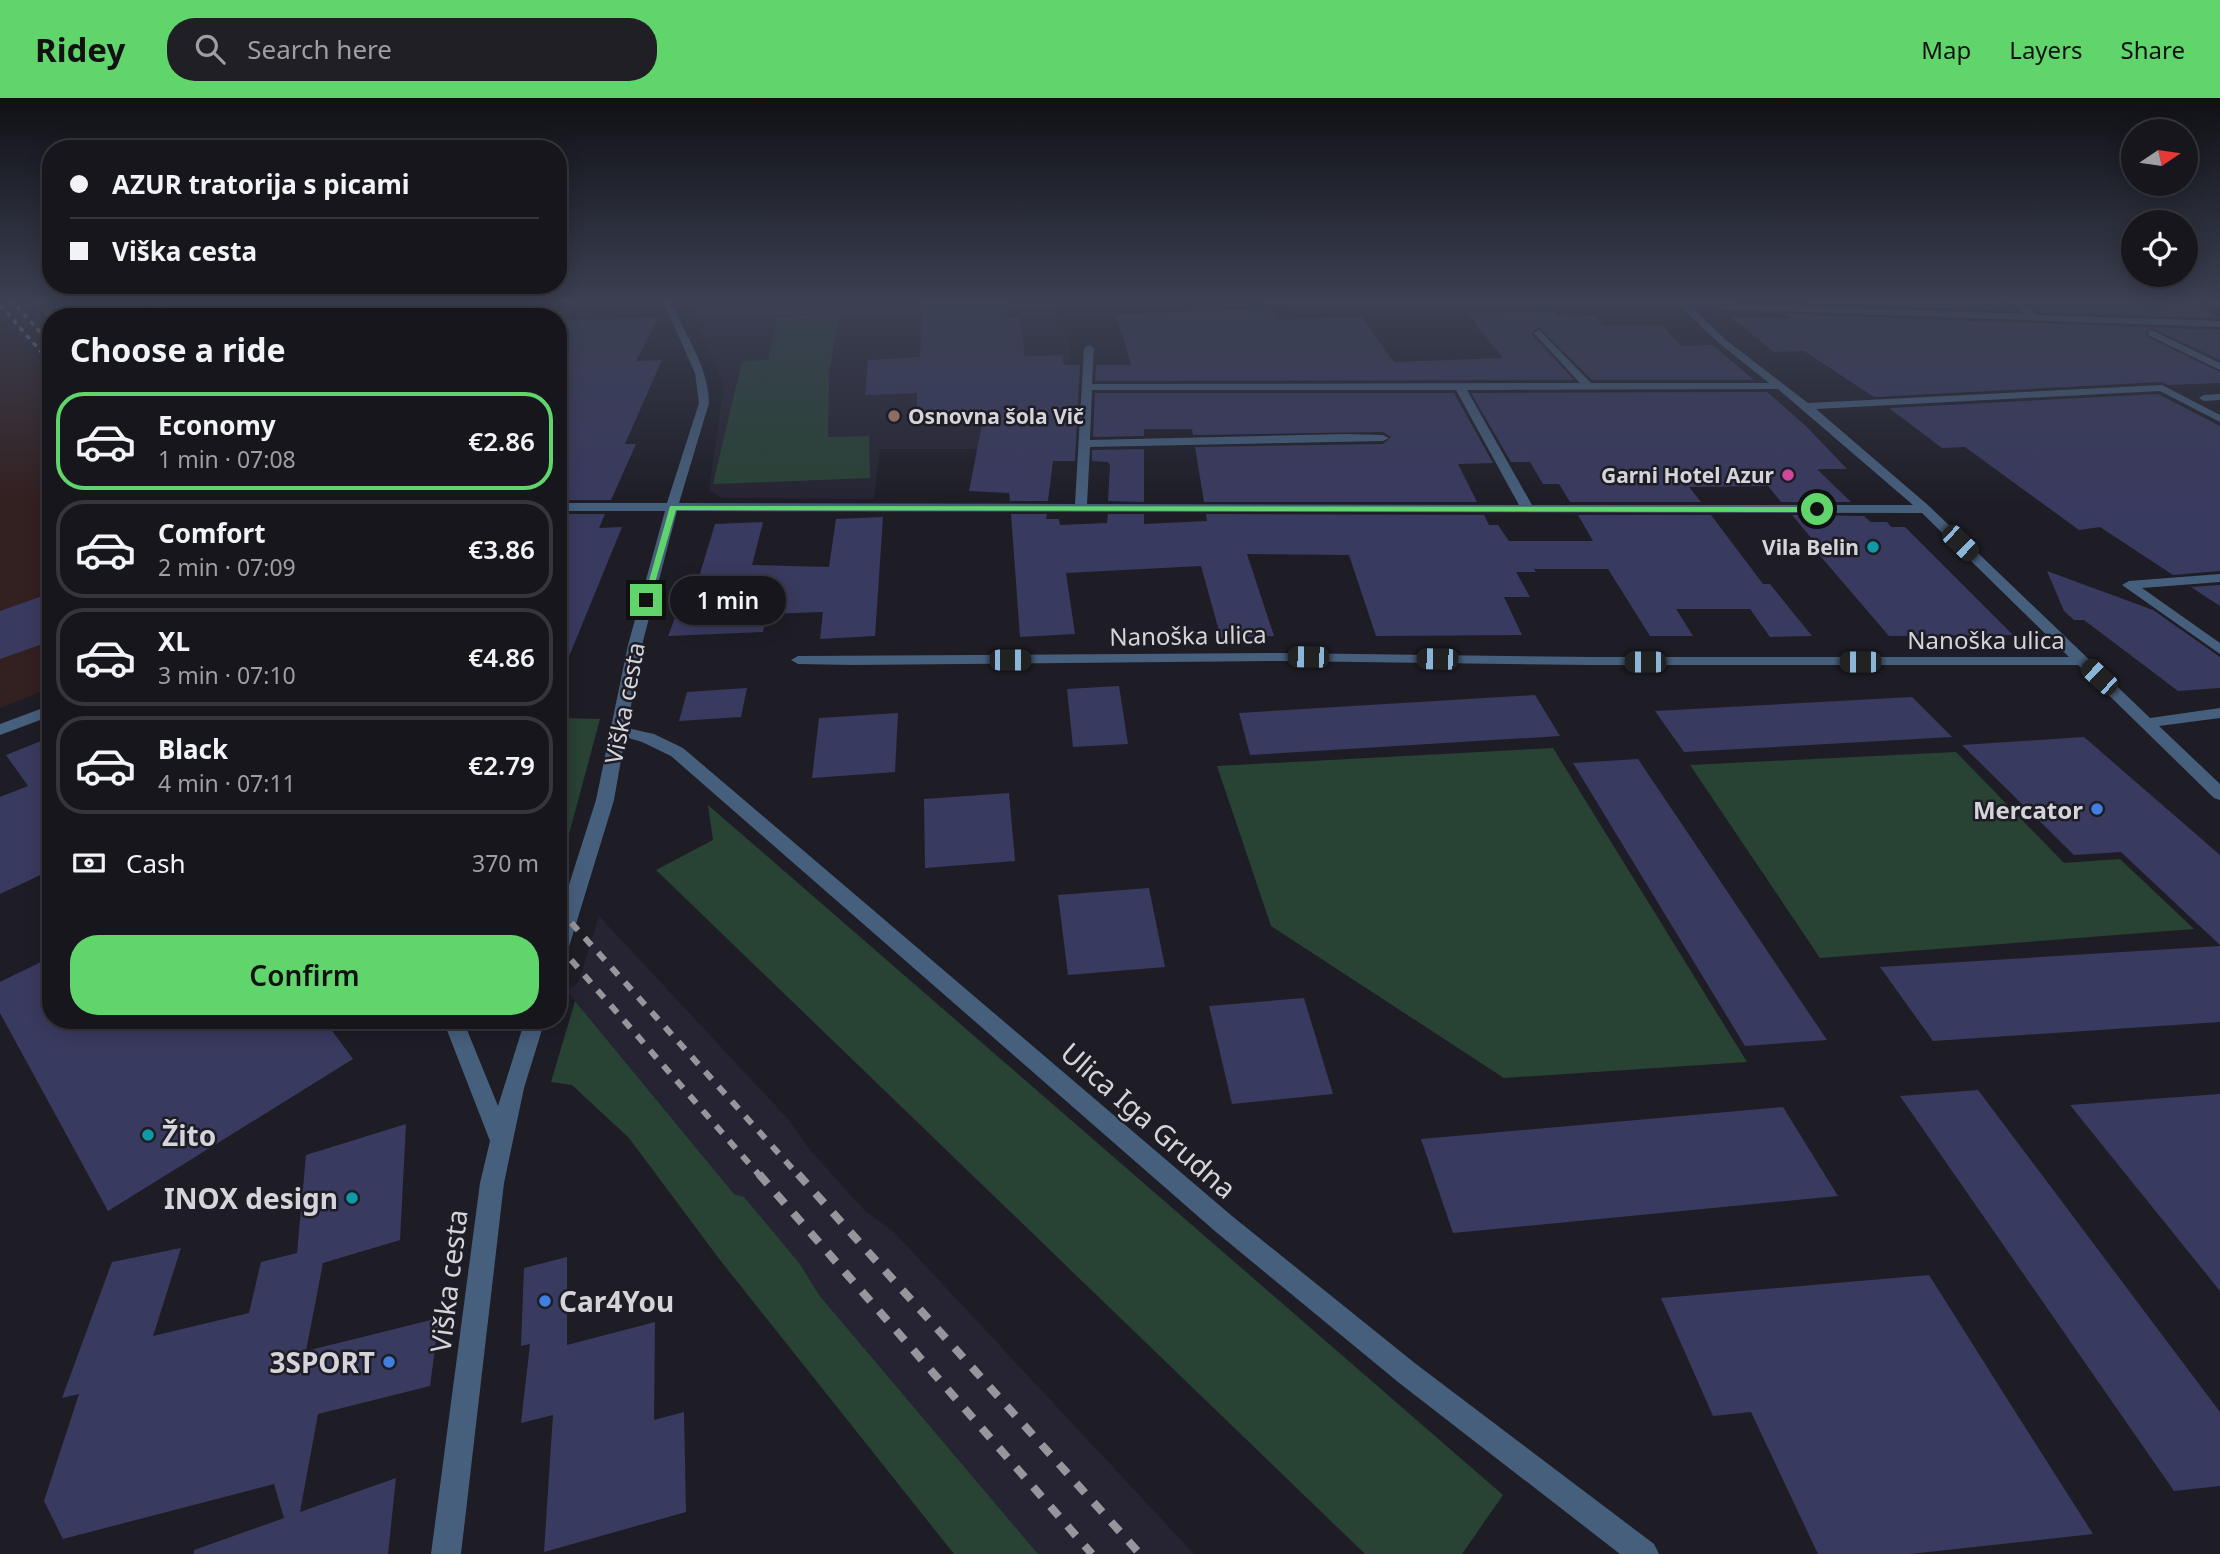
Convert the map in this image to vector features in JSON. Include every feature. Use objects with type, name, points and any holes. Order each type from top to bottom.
[{"type":"street","name":"Viška cesta","points":[[567,924],[592,850],[620,731],[635,645],[657,556],[704,403],[705,386],[701,367]]},
{"type":"street","points":[[1082,509],[1088,367]]},
{"type":"street","points":[[1570,367],[1588,386]]},
{"type":"street","points":[[1755,367],[1806,406],[1925,509],[2220,794]]},
{"type":"street","points":[[1459,385],[1528,509]]},
{"type":"street","points":[[1087,387],[1780,387]]},
{"type":"street","points":[[1806,406],[2162,388],[2220,419]]},
{"type":"street","points":[[2204,398],[2220,397]]},
{"type":"street","points":[[1083,443],[1224,442],[1292,437],[1382,438]]},
{"type":"street","points":[[567,507],[1925,509]]},
{"type":"street","points":[[2220,578],[2129,585],[2220,650]]},
{"type":"street","name":"Nanoška ulica","points":[[798,660],[1282,657],[1618,662],[2082,661]]},
{"type":"street","points":[[2146,723],[2220,713]]},
{"type":"street","points":[[0,730],[42,714]]},
{"type":"street","name":"Ulica Iga Grudna","points":[[620,731],[648,738],[677,752],[1224,1224],[1407,1373],[1644,1554]]},
{"type":"street","points":[[457,1029],[501,1141]]},
{"type":"street","name":"Viška cesta","points":[[446,1554],[492,1183],[513,1088],[532,1029]]},
{"type":"shaded area","points":[[0,367],[39,367],[42,370],[42,692],[0,708]]},
{"type":"shaded area","name":"Osnovna šola Vič","points":[[716,367],[1070,367],[1068,449],[880,449],[874,499],[722,498],[709,490],[724,384]]},
{"type":"shaded area","points":[[599,916],[788,1119],[810,1150],[865,1211],[894,1232],[1194,1554],[1038,1554],[819,1295],[800,1264],[744,1198],[734,1194],[567,991],[579,981]]},
{"type":"green space","points":[[741,367],[830,367],[828,437],[869,436],[870,478],[713,484]]},
{"type":"green space","points":[[567,718],[600,719],[567,842]]},
{"type":"green space","points":[[1553,748],[1747,1062],[1504,1078],[1271,926],[1217,766]]},
{"type":"green space","points":[[1956,752],[2064,863],[2120,859],[2194,929],[1820,958],[1690,765]]},
{"type":"green space","points":[[708,805],[1503,1495],[1462,1554],[1365,1554],[656,870],[713,840]]},
{"type":"green space","points":[[575,1001],[734,1194],[744,1197],[800,1264],[819,1295],[1038,1554],[954,1554],[720,1260],[629,1138],[572,1085],[551,1082]]},
{"type":"building","points":[[567,367],[659,367],[625,444],[636,444],[611,500],[567,500]]},
{"type":"building","points":[[867,367],[1080,367],[1075,461],[1053,461],[1048,501],[1010,501],[1009,493],[969,491],[984,414],[917,417],[917,393],[865,395]]},
{"type":"building","points":[[1096,367],[1562,367],[1574,380],[1095,381]]},
{"type":"building","points":[[1579,367],[1739,367],[1754,380],[1592,380]]},
{"type":"building","points":[[1828,367],[2209,367],[2220,372],[2220,383],[2168,385],[2162,382],[1874,397]]},
{"type":"building","points":[[1767,392],[1806,426],[1847,469],[1817,469],[1851,502],[1781,502],[1768,486],[1689,487],[1701,502],[1570,502],[1559,484],[1543,484],[1530,462],[1511,462],[1471,393]]},
{"type":"building","points":[[1095,393],[1454,393],[1493,463],[1458,464],[1477,502],[1204,502],[1195,447],[1383,444],[1391,437],[1383,432],[1193,435],[1192,429],[1144,429],[1144,436],[1093,437]]},
{"type":"building","points":[[2158,394],[2220,426],[2220,571],[2173,575],[2100,527],[2079,530],[1965,447],[1942,448],[1889,408]]},
{"type":"building","points":[[1144,449],[1144,502],[1108,501],[1110,465],[1108,462],[1092,461],[1092,450]]},
{"type":"building","points":[[567,514],[605,514],[599,528],[622,527],[567,661]]},
{"type":"building","points":[[1011,514],[1047,514],[1046,519],[1059,519],[1060,525],[1107,523],[1108,514],[1144,514],[1144,524],[1207,521],[1206,514],[1484,515],[1489,525],[1498,525],[1509,541],[1593,541],[1578,515],[1711,515],[1763,584],[1770,584],[1812,636],[1770,637],[1750,609],[1676,609],[1693,636],[1650,636],[1608,569],[1534,569],[1536,572],[1516,572],[1530,597],[1504,597],[1522,635],[1376,636],[1349,555],[1247,554],[1274,636],[1221,638],[1201,566],[1066,573],[1075,634],[1020,637]]},
{"type":"building","points":[[1792,515],[1864,516],[1871,522],[1887,522],[1891,527],[1905,527],[2013,635],[1889,636],[1816,551],[1822,551]]},
{"type":"building","points":[[883,517],[875,636],[820,639],[823,612],[767,614],[763,632],[668,636],[683,597],[693,597],[715,524],[763,522],[752,565],[829,567],[836,519]]},
{"type":"building","points":[[2047,571],[2153,610],[2220,657],[2220,688],[2178,691],[2084,620],[2074,620],[2064,611]]},
{"type":"building","points":[[2220,585],[2220,606],[2191,587]]},
{"type":"building","points":[[42,596],[42,644],[0,659],[0,611]]},
{"type":"building","points":[[1119,686],[1128,744],[1073,747],[1067,689]]},
{"type":"building","points":[[747,688],[741,717],[679,721],[687,692]]},
{"type":"building","points":[[1535,695],[1560,736],[1250,755],[1239,713]]},
{"type":"building","points":[[1912,697],[1952,737],[1684,752],[1655,711]]},
{"type":"building","points":[[898,713],[895,772],[812,778],[819,718]]},
{"type":"building","name":"Mercator","points":[[2084,737],[2220,855],[2220,945],[2121,852],[2074,855],[1962,745]]},
{"type":"building","points":[[42,741],[42,874],[0,894],[0,797],[28,786],[6,755]]},
{"type":"building","points":[[1638,759],[1827,1040],[1745,1046],[1573,763]]},
{"type":"building","points":[[1009,793],[1015,861],[925,868],[924,799]]},
{"type":"building","points":[[1149,888],[1165,967],[1068,975],[1058,895]]},
{"type":"building","points":[[2220,946],[2220,1022],[1933,1041],[1880,967]]},
{"type":"building","name":"Žito","points":[[42,961],[42,1029],[331,1029],[353,1059],[108,1211],[0,1013],[0,982]]},
{"type":"building","points":[[1304,998],[1333,1094],[1232,1104],[1209,1006]]},
{"type":"building","points":[[1978,1090],[2220,1412],[2220,1486],[2174,1491],[1900,1096]]},
{"type":"building","points":[[2220,1094],[2220,1291],[2070,1105]]},
{"type":"building","points":[[1783,1107],[1838,1196],[1453,1233],[1421,1139]]},
{"type":"building","points":[[406,1124],[400,1240],[323,1263],[306,1351],[439,1318],[430,1386],[318,1414],[300,1512],[396,1478],[388,1554],[194,1554],[194,1550],[284,1518],[274,1484],[63,1539],[44,1501],[79,1394],[62,1398],[112,1262],[181,1248],[153,1336],[249,1313],[261,1262],[297,1253],[306,1155]]},
{"type":"building","points":[[567,1257],[567,1345],[655,1322],[654,1420],[684,1412],[686,1512],[544,1552],[553,1415],[521,1423],[530,1344],[521,1346],[524,1268]]},
{"type":"building","points":[[1929,1275],[2093,1534],[1910,1554],[1818,1554],[1751,1412],[1713,1416],[1661,1298]]},
{"type":"railway","points":[[567,918],[799,1176]]},
{"type":"railway","points":[[567,955],[760,1176]]},
{"type":"railway","points":[[759,1174],[1092,1554]]},
{"type":"railway","points":[[798,1174],[1140,1554]]},
{"type":"place","name":"Osnovna šola Vič","points":[[894,416]]},
{"type":"place","name":"Garni Hotel Azur","points":[[1788,475]]},
{"type":"place","name":"Vila Belin","points":[[1873,547]]},
{"type":"place","name":"Mercator","points":[[2097,809]]},
{"type":"place","name":"Žito","points":[[148,1135]]},
{"type":"place","name":"INOX design","points":[[352,1198]]},
{"type":"place","name":"Car4You","points":[[545,1301]]},
{"type":"place","name":"3SPORT","points":[[389,1362]]},
{"type":"route","points":[[646,600],[673,508],[1817,509]]}]
